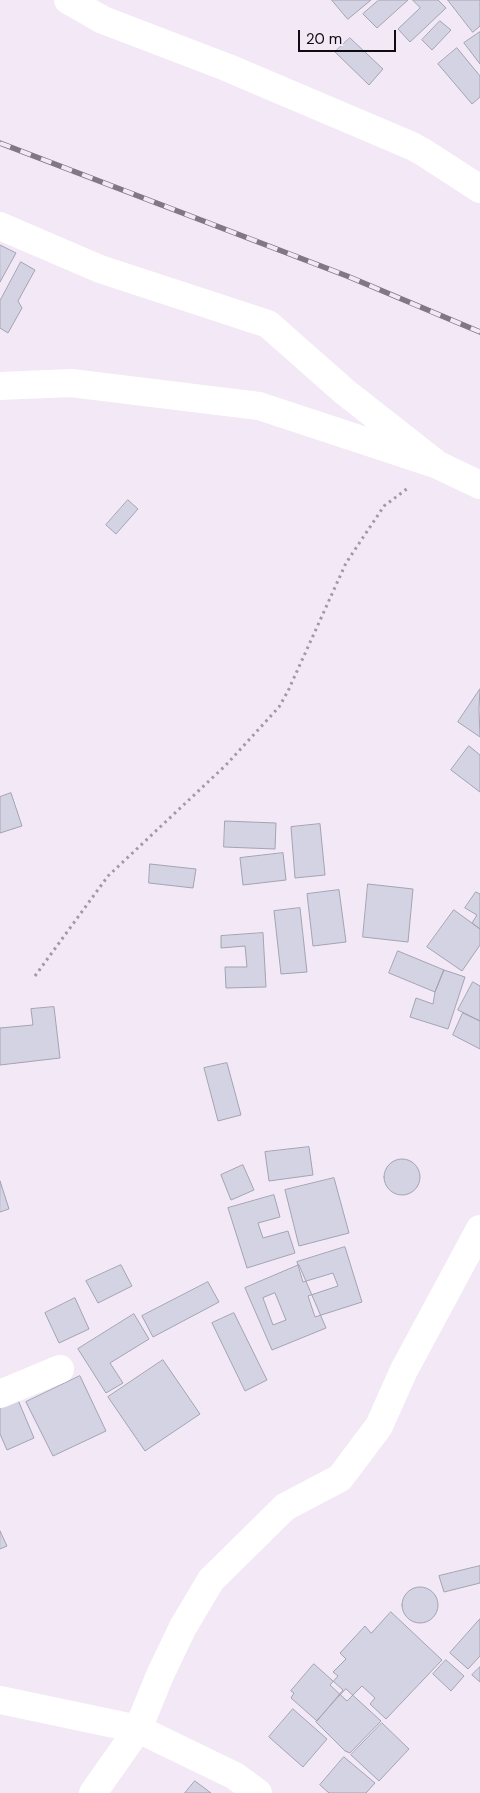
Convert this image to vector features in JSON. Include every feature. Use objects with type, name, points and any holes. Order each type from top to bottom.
[{"type":"street","points":[[68,0],[103,20],[226,67],[412,146],[480,189]]},
{"type":"street","points":[[0,226],[100,269],[268,324],[345,392],[438,465]]},
{"type":"street","points":[[0,386],[71,383],[259,406],[438,465],[480,485]]},
{"type":"street","points":[[93,1793],[138,1729],[160,1675],[183,1627],[211,1580],[285,1507],[340,1478],[379,1426],[404,1370],[480,1229]]},
{"type":"street","points":[[0,1394],[60,1368]]},
{"type":"street","points":[[0,1700],[138,1729],[235,1776],[258,1793]]},
{"type":"path","points":[[35,976],[108,876],[226,765],[279,707],[346,563],[384,506],[438,465]]},
{"type":"building","points":[[332,0],[371,0],[348,19]]},
{"type":"building","points":[[379,0],[408,0],[377,28],[363,14]]},
{"type":"building","points":[[413,0],[438,0],[446,8],[410,42],[398,29],[420,8]]},
{"type":"building","points":[[448,0],[480,0],[480,26],[473,32]]},
{"type":"building","points":[[440,21],[451,30],[432,50],[422,40]]},
{"type":"building","points":[[480,32],[480,64],[464,43]]},
{"type":"building","points":[[350,38],[383,69],[369,85],[335,52]]},
{"type":"building","points":[[457,48],[480,76],[480,97],[472,104],[438,64]]},
{"type":"building","points":[[0,245],[16,253],[0,282]]},
{"type":"building","points":[[21,262],[35,270],[18,301],[22,308],[8,333],[0,328],[0,301]]},
{"type":"building","points":[[128,500],[138,509],[116,534],[106,525]]},
{"type":"building","points":[[480,689],[479,709],[480,737],[458,722]]},
{"type":"building","points":[[469,746],[480,755],[480,792],[451,770]]},
{"type":"building","points":[[11,793],[22,826],[0,833],[0,797]]},
{"type":"building","points":[[225,821],[276,823],[275,849],[224,847]]},
{"type":"building","points":[[320,824],[325,875],[295,878],[291,827]]},
{"type":"building","points":[[283,853],[286,880],[243,885],[240,858]]},
{"type":"building","points":[[150,864],[196,869],[193,888],[149,883]]},
{"type":"building","points":[[368,884],[413,889],[408,942],[363,937]]},
{"type":"building","points":[[339,890],[346,942],[313,946],[307,894]]},
{"type":"building","points":[[476,892],[480,894],[480,929],[472,923],[477,915],[465,908]]},
{"type":"building","points":[[300,908],[307,972],[281,974],[274,911]]},
{"type":"building","points":[[454,910],[480,929],[480,945],[462,971],[427,947]]},
{"type":"building","points":[[263,933],[266,987],[226,988],[225,967],[247,967],[245,946],[221,948],[221,936]]},
{"type":"building","points":[[398,951],[444,970],[435,992],[389,973]]},
{"type":"building","points":[[444,970],[465,977],[448,1029],[410,1017],[416,998],[433,1004],[435,992]]},
{"type":"building","points":[[473,982],[480,986],[480,1021],[458,1010]]},
{"type":"building","points":[[54,1007],[60,1058],[0,1065],[0,1028],[33,1025],[31,1009]]},
{"type":"building","points":[[463,1013],[480,1021],[480,1049],[453,1035]]},
{"type":"building","points":[[227,1063],[241,1115],[218,1121],[204,1068]]},
{"type":"building","points":[[309,1147],[313,1175],[269,1181],[265,1152]]},
{"type":"building","points":[[402,1159],[409,1160],[415,1164],[419,1170],[419,1184],[415,1190],[409,1194],[402,1195],[395,1194],[389,1190],[385,1184],[384,1177],[385,1170],[389,1164],[395,1160]]},
{"type":"building","points":[[243,1165],[254,1190],[231,1200],[221,1175]]},
{"type":"building","points":[[334,1178],[349,1233],[299,1246],[285,1190]]},
{"type":"building","points":[[0,1181],[9,1209],[0,1212]]},
{"type":"building","points":[[274,1195],[280,1217],[258,1223],[263,1238],[288,1231],[295,1253],[247,1268],[228,1208]]},
{"type":"building","points":[[345,1247],[362,1302],[315,1317],[308,1296],[338,1286],[333,1273],[303,1282],[297,1262]]},
{"type":"building","points":[[121,1265],[132,1286],[98,1303],[86,1281]]},
{"type":"building","points":[[299,1265],[326,1328],[272,1350],[245,1288]],"holes":[[[275,1293],[286,1320],[273,1325],[263,1298]]]},
{"type":"building","points":[[208,1282],[219,1302],[153,1337],[142,1316]]},
{"type":"building","points":[[75,1298],[89,1329],[59,1343],[45,1313]]},
{"type":"building","points":[[234,1313],[267,1380],[245,1391],[212,1323]]},
{"type":"building","points":[[134,1314],[149,1339],[110,1363],[123,1383],[106,1393],[78,1349]]},
{"type":"building","points":[[163,1360],[200,1414],[145,1451],[108,1397]]},
{"type":"building","points":[[80,1376],[106,1431],[53,1456],[26,1402]]},
{"type":"building","points":[[18,1400],[34,1438],[7,1450],[0,1434],[0,1407]]},
{"type":"building","points":[[0,1531],[7,1546],[0,1549]]},
{"type":"building","points":[[480,1566],[480,1583],[444,1592],[439,1576]]},
{"type":"building","points":[[420,1587],[433,1592],[438,1605],[433,1618],[420,1623],[407,1618],[402,1605],[407,1592]]},
{"type":"building","points":[[391,1612],[442,1660],[386,1719],[370,1704],[375,1698],[362,1686],[347,1701],[330,1685],[338,1676],[333,1672],[346,1659],[340,1653],[365,1626],[371,1633]]},
{"type":"building","points":[[480,1619],[480,1656],[468,1669],[450,1653]]},
{"type":"building","points":[[446,1660],[464,1676],[451,1691],[433,1674]]},
{"type":"building","points":[[314,1664],[343,1690],[317,1721],[291,1698],[294,1693],[291,1691]]},
{"type":"building","points":[[480,1667],[480,1682],[472,1675]]},
{"type":"building","points":[[346,1689],[381,1721],[350,1753],[345,1751],[316,1722]]},
{"type":"building","points":[[293,1709],[327,1739],[303,1767],[269,1737]]},
{"type":"building","points":[[382,1723],[409,1749],[379,1781],[351,1755]]},
{"type":"building","points":[[344,1757],[375,1783],[366,1793],[329,1793],[320,1785]]},
{"type":"building","points":[[195,1781],[211,1793],[185,1793]]},
{"type":"railway","points":[[0,143],[347,276],[480,332]]}]
